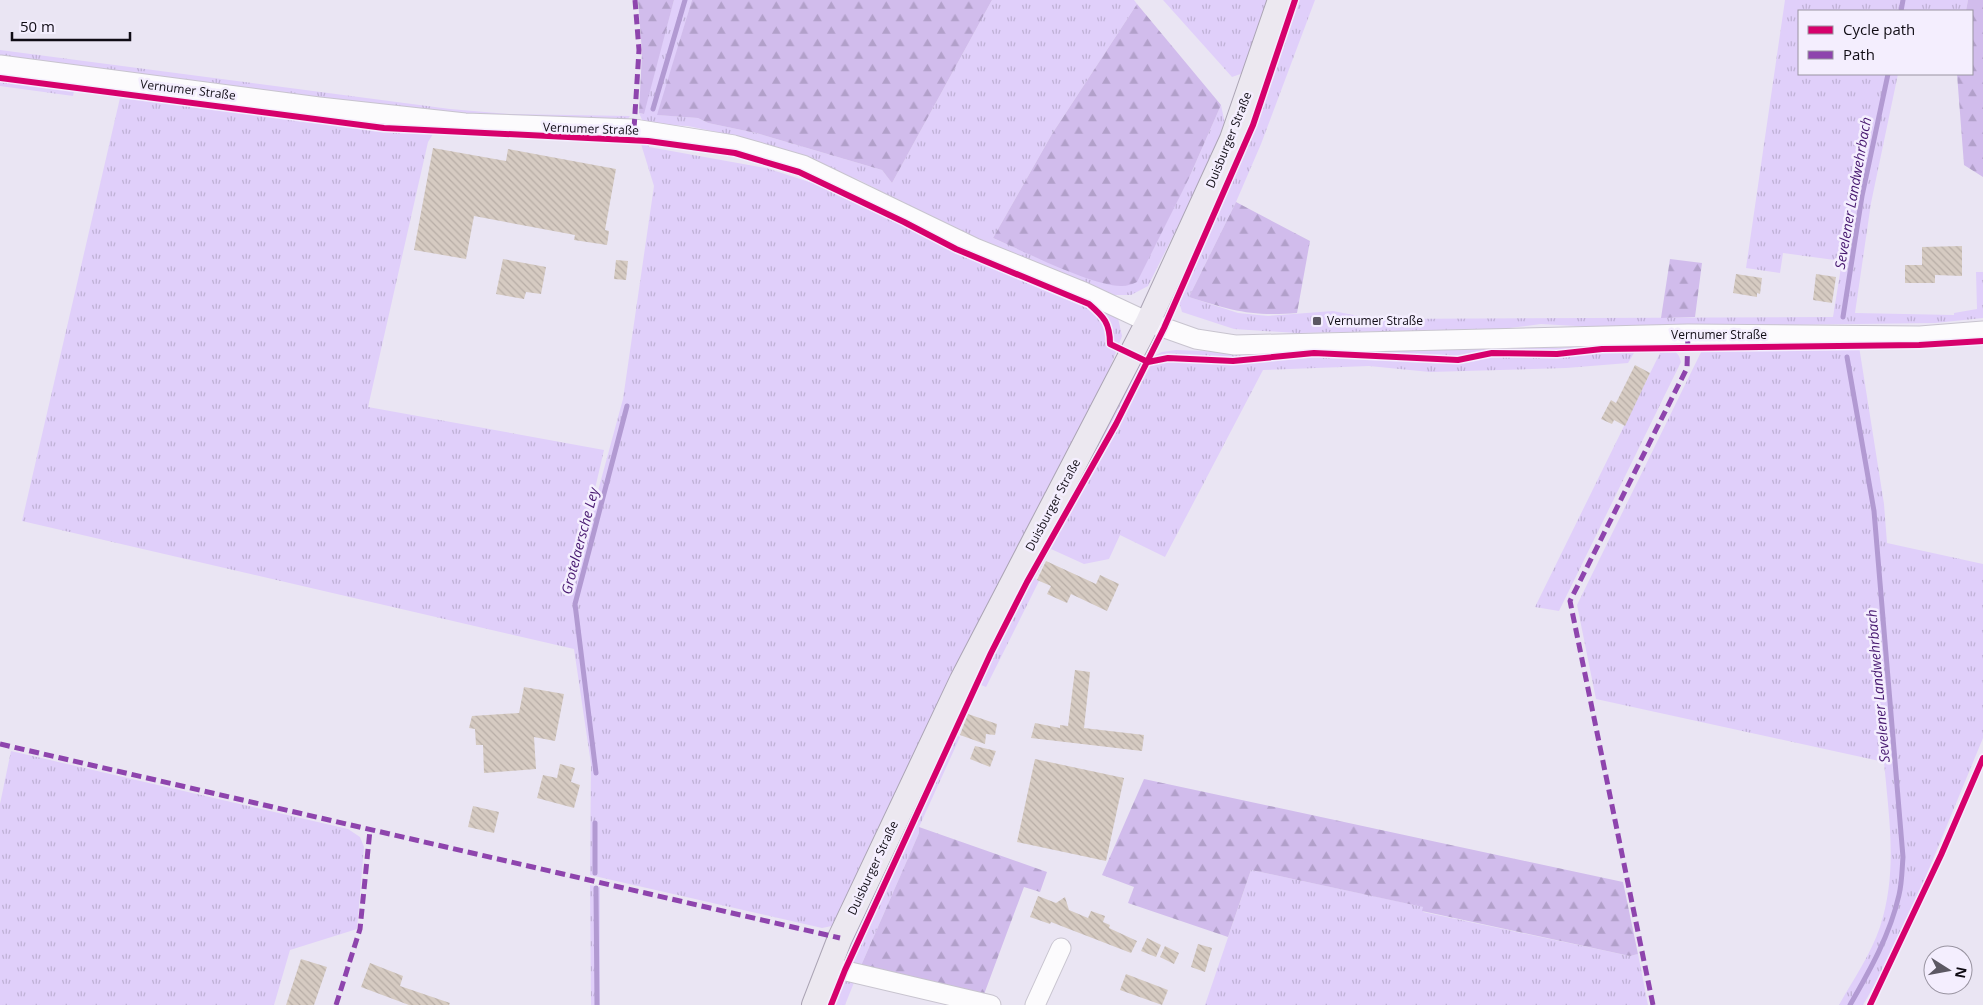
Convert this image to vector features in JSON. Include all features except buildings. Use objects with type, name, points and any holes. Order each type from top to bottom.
[{"type":"main road","name":"Duisburger Straße","points":[[814,1005],[840,938],[962,680],[1148,322],[1232,139],[1280,0]]},
{"type":"street","name":"Vernumer Straße","points":[[0,65],[319,107],[465,123],[634,129],[734,145],[803,165],[975,248],[1084,292],[1148,322],[1196,339],[1235,345],[1688,334],[1920,336],[1983,331]]},
{"type":"street","points":[[1035,1005],[1062,948]]},
{"type":"street","points":[[829,967],[991,1005]]},
{"type":"green space","points":[[638,0],[674,0],[644,114],[639,113],[642,52]]},
{"type":"green space","points":[[674,0],[692,0],[658,115],[698,118],[708,123],[756,133],[882,170],[892,183],[992,0],[1134,0],[1137,4],[1052,134],[993,238],[1033,256],[1107,284],[1189,178],[1221,105],[1225,124],[1200,182],[1148,286],[1131,295],[1114,295],[978,241],[859,180],[789,153],[740,137],[688,126],[644,124],[639,113],[643,114]]},
{"type":"green space","points":[[692,0],[992,0],[892,183],[882,170],[756,133],[708,123],[698,118],[657,115]]},
{"type":"green space","points":[[1163,0],[1272,0],[1246,72],[1232,77]]},
{"type":"green space","points":[[1289,0],[1315,0],[1261,144],[1236,202],[1189,297],[1238,313],[1268,316],[1333,311],[1374,319],[1833,317],[1842,261],[1783,253],[1780,273],[1746,268],[1785,0],[1968,0],[1966,10],[1798,10],[1798,75],[1898,75],[1871,203],[1855,313],[1954,315],[1954,313],[1977,309],[1976,272],[1983,272],[1983,318],[1935,323],[1594,327],[1541,324],[1501,329],[1297,333],[1234,329],[1182,312],[1177,294],[1180,282],[1221,193],[1251,117]]},
{"type":"green space","points":[[1968,0],[1983,0],[1983,177],[1964,165],[1957,75],[1973,75],[1973,10],[1966,10]]},
{"type":"green space","points":[[1137,4],[1221,105],[1189,178],[1137,282],[1122,286],[1094,281],[993,238],[1052,134]]},
{"type":"green space","points":[[0,50],[450,109],[508,114],[630,116],[626,122],[440,113],[0,58]]},
{"type":"green space","points":[[0,71],[438,126],[428,142],[368,407],[604,450],[574,579],[623,399],[654,186],[641,144],[766,168],[825,187],[969,259],[1095,302],[1118,318],[1122,336],[1111,365],[837,925],[822,928],[590,875],[591,764],[574,649],[22,521],[120,98],[74,91],[73,96],[0,86]]},
{"type":"green space","points":[[1236,202],[1310,241],[1297,313],[1254,313],[1217,306],[1189,297]]},
{"type":"green space","points":[[1670,259],[1702,263],[1695,317],[1661,318]]},
{"type":"green space","points":[[1858,340],[1884,504],[1887,543],[1983,564],[1983,738],[1917,898],[1883,970],[1863,1005],[1839,1005],[1872,947],[1886,906],[1891,845],[1884,762],[1596,699],[1577,605],[1706,342]]},
{"type":"green space","points":[[1668,342],[1679,356],[1681,362],[1559,611],[1535,607],[1660,353],[1634,353],[1628,363],[1566,368],[1430,372],[1369,366],[1263,370],[1165,557],[1120,535],[1109,559],[1084,564],[1051,549],[1035,578],[1039,581],[986,687],[981,685],[957,735],[960,737],[919,827],[919,833],[860,968],[842,955],[1034,556],[1141,362],[1162,352],[1176,350],[1227,352],[1501,344],[1559,348],[1602,343]]},
{"type":"green space","points":[[11,751],[348,829],[360,837],[364,847],[357,929],[290,950],[274,1005],[0,1005],[0,804]]},
{"type":"green space","points":[[1144,779],[1623,882],[1638,954],[1630,956],[1422,911],[1423,907],[1251,870],[1228,937],[1128,903],[1134,887],[1102,875]]},
{"type":"green space","points":[[919,827],[1047,872],[1040,892],[1024,887],[983,997],[860,968],[919,833]]},
{"type":"green space","points":[[1251,870],[1424,907],[1423,912],[1630,956],[1638,954],[1648,1005],[1205,1005]]},
{"type":"green space","points":[[590,885],[600,887],[600,1005],[591,1005]]},
{"type":"green space","points":[[855,980],[845,1005],[822,1005],[830,984]]},
{"type":"waterway","name":"Grotelaersche Ley","points":[[653,109],[685,0]]},
{"type":"waterway","name":"Sevelener Landwehrbach","points":[[1901,10],[1903,0]]},
{"type":"waterway","name":"Sevelener Landwehrbach","points":[[1843,317],[1862,196],[1888,75]]},
{"type":"waterway","name":"Sevelener Landwehrbach","points":[[1847,357],[1874,511],[1903,857],[1900,890],[1885,938],[1850,1005]]},
{"type":"waterway","name":"Grotelaersche Ley","points":[[596,773],[575,604],[627,406]]},
{"type":"waterway","name":"Grotelaersche Ley","points":[[595,823],[595,873]]},
{"type":"waterway","name":"Grotelaersche Ley","points":[[596,888],[597,1005]]},
{"type":"marked path","points":[[634,129],[639,50],[635,0]]},
{"type":"marked path","points":[[1653,1005],[1570,601],[1687,368],[1688,334]]},
{"type":"marked path","points":[[0,744],[840,938]]},
{"type":"marked path","points":[[336,1005],[360,929],[370,830]]},
{"type":"cycle path","points":[[831,1005],[845,970],[991,653],[1027,582],[1116,424],[1164,328],[1253,125],[1295,0]]},
{"type":"cycle path","points":[[0,78],[384,128],[648,141],[735,153],[799,172],[956,249],[1089,304],[1105,321],[1109,331],[1110,344],[1148,362],[1168,358],[1233,361],[1314,353],[1458,360],[1492,353],[1557,354],[1602,349],[1919,345],[1983,341]]},
{"type":"cycle path","points":[[1870,1005],[1941,855],[1983,758]]},
{"type":"place","name":"Vernumer Straße","points":[[1317,321]]}]
